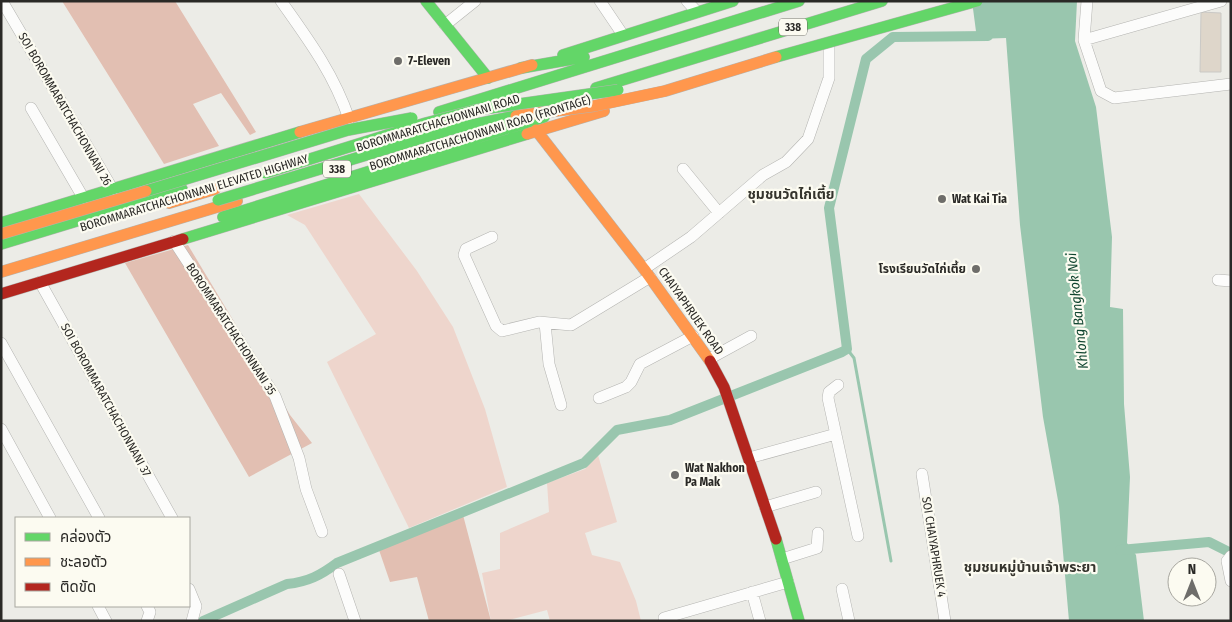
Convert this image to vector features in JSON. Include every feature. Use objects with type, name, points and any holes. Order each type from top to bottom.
[{"type":"main road","points":[[426,1],[488,78]]},
{"type":"main road","points":[[3,220],[84,199],[521,68],[697,12],[708,5],[733,1]]},
{"type":"main road","name":"BOROMMARATCHACHONNANI ROAD","points":[[1,244],[799,1]]},
{"type":"main road","name":"BOROMMARATCHACHONNANI ROAD","points":[[1,272],[232,202],[672,64],[882,1]]},
{"type":"main road","name":"BOROMMARATCHACHONNANI ELEVATED HIGHWAY","points":[[251,177],[390,133],[476,110],[646,84],[933,1]]},
{"type":"main road","name":"BOROMMARATCHACHONNANI ROAD (FRONTAGE)","points":[[1,294],[536,130],[940,14],[954,4],[954,1]]},
{"type":"main road","name":"BOROMMARATCHACHONNANI ELEVATED HIGHWAY","points":[[1,254],[452,129],[516,116],[564,111],[665,91],[834,40],[977,1]]},
{"type":"main road","points":[[521,68],[655,44]]},
{"type":"main road","points":[[624,105],[672,64]]},
{"type":"main road","points":[[1,234],[348,130],[382,122],[476,110]]},
{"type":"main road","points":[[1,284],[358,176],[564,111]]},
{"type":"main road","name":"CHAIYAPHRUEK ROAD","points":[[536,130],[647,273],[709,359],[724,387],[782,560],[799,621]]},
{"type":"main road","name":"BOROMMARATCHACHONNANI ELEVATED HIGHWAY","points":[[1,267],[216,194],[233,183]]},
{"type":"street","name":"SOI BOROMMARATCHACHONNANI 26","points":[[2,1],[113,190]]},
{"type":"street","points":[[281,1],[328,69],[340,93],[349,118]]},
{"type":"street","points":[[446,25],[475,1]]},
{"type":"street","points":[[600,1],[624,35]]},
{"type":"street","points":[[687,1],[697,12]]},
{"type":"street","points":[[1086,1],[1084,40],[1101,91],[1114,98],[1231,84]]},
{"type":"street","points":[[1084,40],[1221,1]]},
{"type":"street","points":[[492,237],[464,251],[496,326],[500,330],[507,331],[533,323],[565,326],[580,322],[647,273],[763,175],[786,162],[808,139],[829,78],[829,47]]},
{"type":"street","points":[[31,108],[84,199]]},
{"type":"street","points":[[683,169],[719,213]]},
{"type":"street","name":"BOROMMARATCHACHONNANI 35","points":[[174,241],[275,396],[299,458],[306,489],[322,532]]},
{"type":"street","points":[[1218,280],[1231,281]]},
{"type":"street","name":"SOI BOROMMARATCHACHONNANI 37","points":[[40,282],[171,517]]},
{"type":"street","points":[[545,323],[549,364],[561,405]]},
{"type":"street","points":[[599,398],[626,387],[631,382],[640,364],[693,336]]},
{"type":"street","points":[[709,359],[751,336]]},
{"type":"street","points":[[1,343],[98,517]]},
{"type":"street","points":[[838,385],[829,392],[828,398],[858,536]]},
{"type":"street","points":[[1,429],[49,517]]},
{"type":"street","points":[[749,458],[836,434]]},
{"type":"street","name":"SOI CHAIYAPHRUEK 4","points":[[922,474],[945,621]]},
{"type":"street","points":[[765,508],[816,492]]},
{"type":"street","points":[[782,560],[817,548],[819,544],[818,533]]},
{"type":"street","points":[[1230,557],[1226,564],[1231,582]]},
{"type":"street","points":[[339,574],[356,621]]},
{"type":"street","points":[[664,618],[686,617],[752,592],[788,582]]},
{"type":"street","points":[[842,589],[849,621]]},
{"type":"street","points":[[190,592],[196,606],[192,621]]},
{"type":"street","points":[[752,592],[760,621]]},
{"type":"street","points":[[99,607],[106,621]]},
{"type":"street","points":[[147,621],[150,612],[148,607]]},
{"type":"shaded area","points":[[62,1],[175,1],[256,132],[250,135],[221,93],[193,104],[219,146],[164,164]]},
{"type":"shaded area","points":[[359,194],[417,271],[453,327],[485,409],[507,487],[409,528],[327,362],[376,334],[305,225],[287,215]]},
{"type":"shaded area","points":[[188,245],[290,415],[312,443],[249,477],[125,263]]},
{"type":"shaded area","points":[[598,455],[617,522],[585,533],[592,555],[620,562],[636,601],[641,621],[550,621],[547,610],[505,621],[491,621],[482,573],[500,569],[500,533],[549,512],[547,483],[585,469]]},
{"type":"shaded area","points":[[463,515],[491,621],[429,621],[417,577],[390,582],[379,550]]},
{"type":"water","name":"Khlong Bangkok Noi","points":[[972,1],[1077,1],[1075,41],[1096,107],[1112,237],[1110,307],[1123,309],[1124,404],[1130,477],[1127,543],[1136,555],[1144,621],[1069,621],[1059,506],[1043,417],[1020,225],[1006,38],[977,39]]},
{"type":"building","points":[[1201,12],[1221,13],[1221,72],[1200,72]]},
{"type":"waterway","points":[[203,621],[287,584],[301,582],[314,577],[337,563],[584,463],[617,430],[670,420],[847,349],[829,208],[866,59],[893,37],[988,36]]},
{"type":"waterway","points":[[847,349],[854,358],[891,561]]},
{"type":"waterway","points":[[1120,550],[1209,542],[1231,553]]},
{"type":"traffic: fast","points":[[426,1],[488,78]]},
{"type":"traffic: fast","points":[[563,55],[733,1]]},
{"type":"traffic: fast","points":[[439,112],[799,1]]},
{"type":"traffic: fast","points":[[596,88],[882,1]]},
{"type":"traffic: fast","points":[[776,57],[977,1]]},
{"type":"traffic: fast","points":[[521,68],[584,57]]},
{"type":"traffic: fast","points":[[265,173],[426,123],[476,110],[618,90]]},
{"type":"traffic: fast","points":[[218,200],[452,129],[516,116]]},
{"type":"traffic: fast","points":[[223,217],[544,117]]},
{"type":"traffic: fast","points":[[146,191],[348,130],[412,118]]},
{"type":"traffic: fast","points":[[1,223],[300,132]]},
{"type":"traffic: fast","points":[[183,239],[527,134]]},
{"type":"traffic: fast","points":[[1,244],[182,189]]},
{"type":"traffic: fast","points":[[776,539],[799,621]]},
{"type":"traffic: slow","points":[[516,116],[594,106],[665,91],[776,57]]},
{"type":"traffic: slow","points":[[300,132],[532,65]]},
{"type":"traffic: slow","points":[[527,134],[604,111]]},
{"type":"traffic: slow","points":[[536,130],[644,269],[710,361]]},
{"type":"traffic: slow","points":[[169,203],[215,189]]},
{"type":"traffic: slow","points":[[1,234],[146,191]]},
{"type":"traffic: slow","points":[[1,272],[237,201]]},
{"type":"traffic: jam","points":[[1,294],[183,239]]},
{"type":"traffic: jam","points":[[710,361],[724,387],[776,539]]},
{"type":"place","name":"7-Eleven","points":[[398,61]]},
{"type":"place","name":"Wat Kai Tia","points":[[942,199]]},
{"type":"place","name":"โรงเรียนวัดไก่เตี้ย","points":[[976,269]]},
{"type":"place","name":"Wat Nakhon Pa Mak","points":[[675,475]]},
{"type":"district","name":"ชุมชนวัดไก่เตี้ย","points":[[791,194]]},
{"type":"district","name":"ชุมชนหมู่บ้านเจ้าพระยา","points":[[1030,567]]}]
